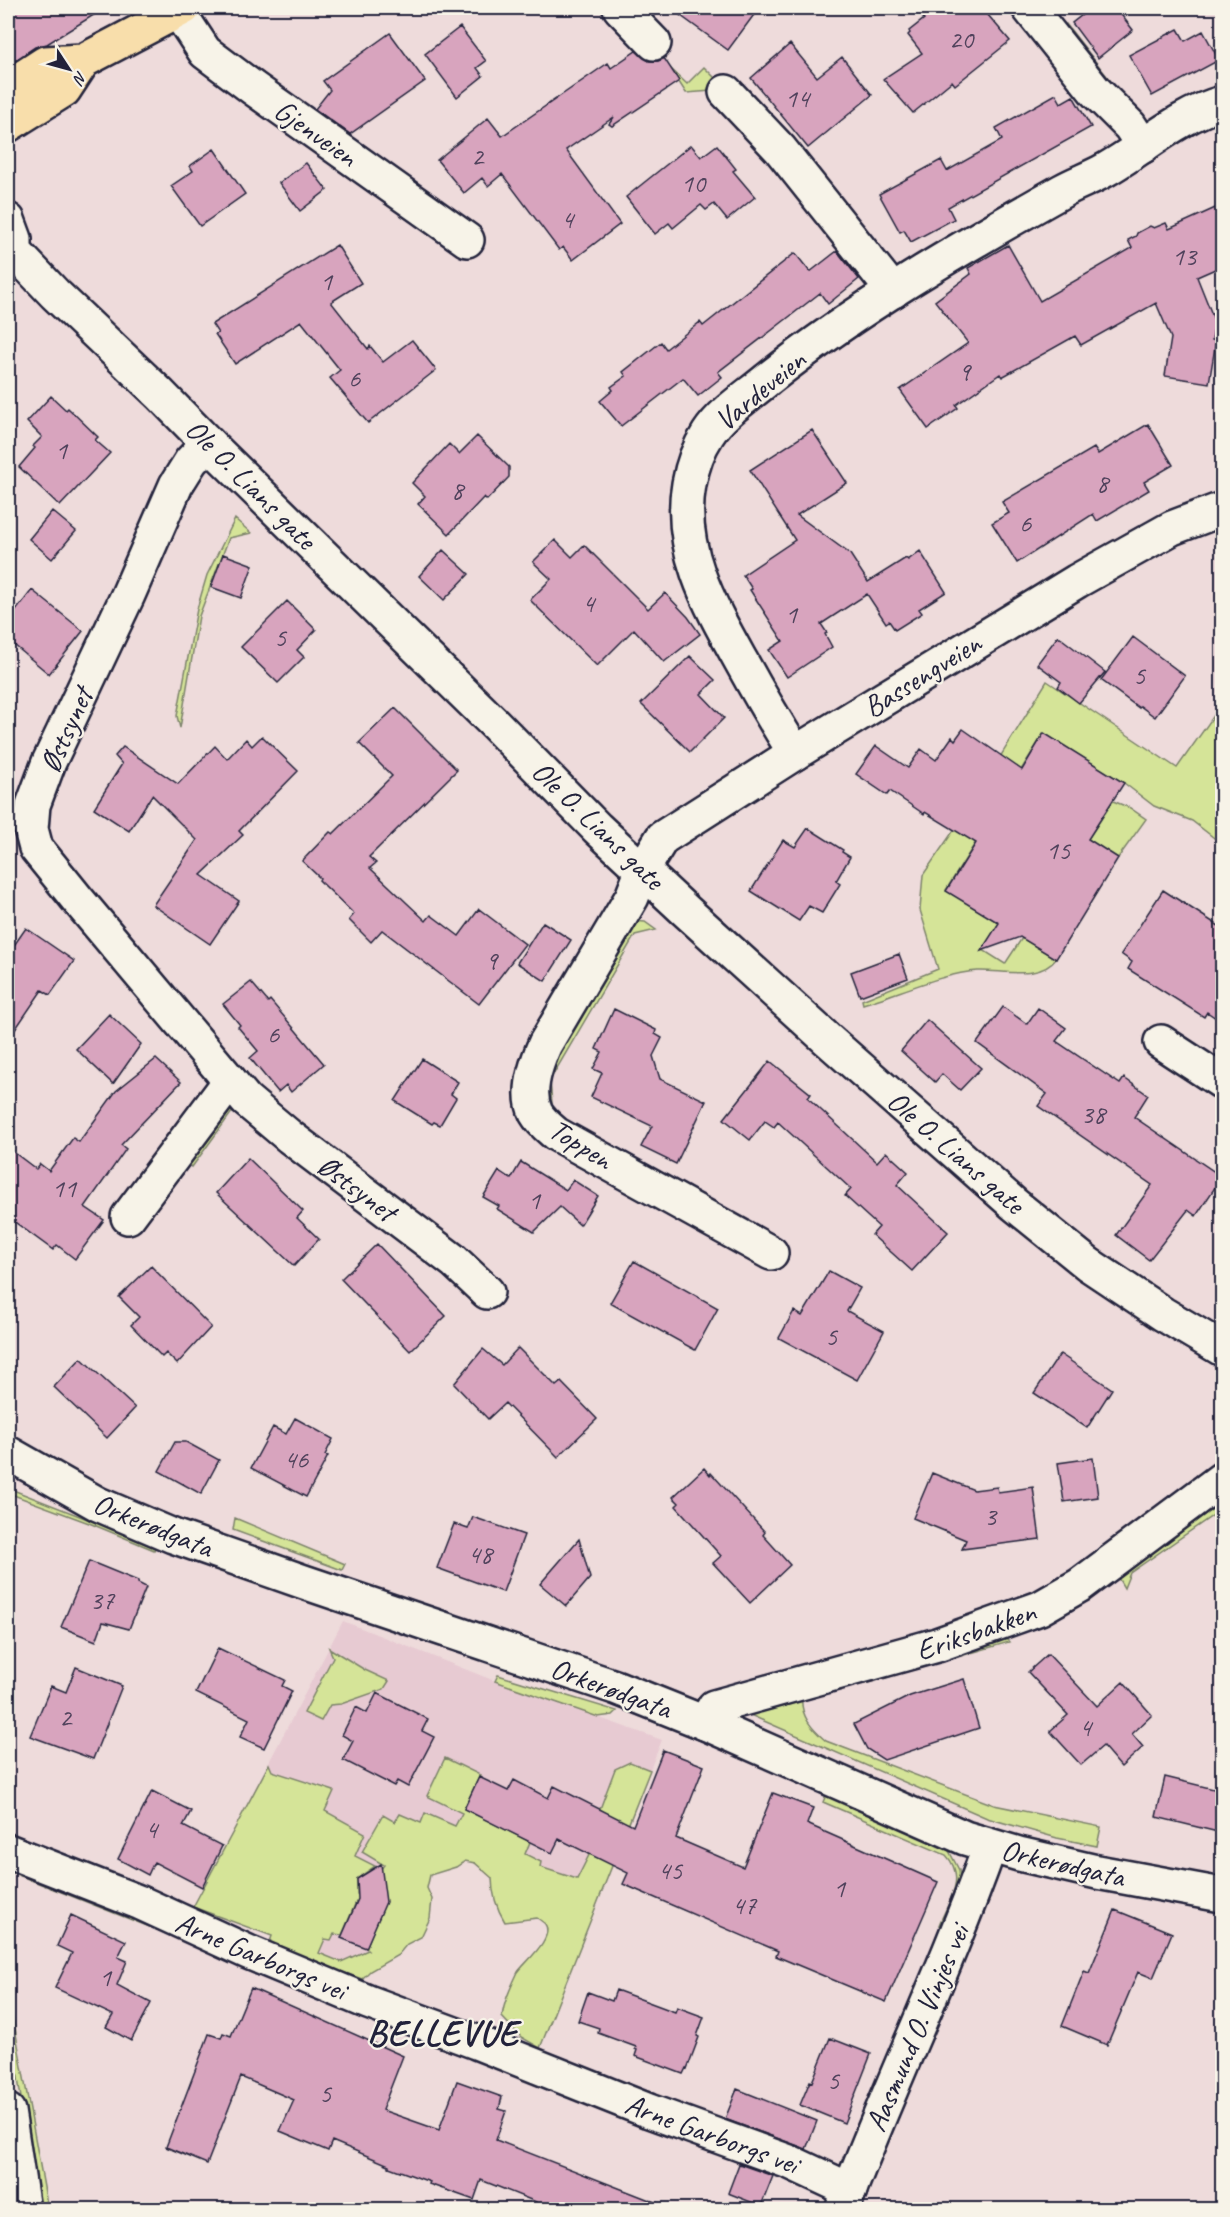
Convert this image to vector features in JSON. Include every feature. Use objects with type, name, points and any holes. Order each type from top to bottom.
[{"type":"main road","points":[[8,87],[45,63],[83,61],[181,9]]},
{"type":"main road","points":[[8,125],[64,90],[83,61]]},
{"type":"street","points":[[620,8],[654,43]]},
{"type":"street","points":[[1029,8],[1095,91],[1130,126],[1143,146]]},
{"type":"street","name":"Gjenveien","points":[[181,9],[205,52],[467,240]]},
{"type":"street","points":[[726,92],[780,149],[865,258],[883,275],[893,291]]},
{"type":"street","name":"Vardeveien","points":[[795,753],[767,708],[702,588],[694,559],[686,516],[689,485],[695,459],[708,433],[727,412],[796,357],[893,291],[1064,190],[1104,171],[1180,121],[1222,104]]},
{"type":"street","name":"Ole O. Lians gate","points":[[8,220],[15,239],[11,251],[160,394],[494,723],[597,828],[827,1039],[1015,1205],[1088,1264],[1163,1314],[1222,1349]]},
{"type":"street","name":"Østsynet","points":[[208,443],[191,460],[176,485],[128,595],[49,762],[33,805],[31,829],[36,848],[230,1081],[271,1122],[454,1261],[487,1292]]},
{"type":"street","name":"Bassengveien","points":[[643,869],[662,838],[795,753],[1086,576],[1172,528],[1222,509]]},
{"type":"street","name":"Toppen","points":[[643,869],[632,897],[545,1044],[532,1085],[534,1106],[537,1115],[556,1134],[771,1253]]},
{"type":"street","points":[[1161,1042],[1222,1082]]},
{"type":"street","points":[[128,1217],[230,1081]]},
{"type":"street","name":"Orkerødgata","points":[[8,1453],[98,1504],[173,1536],[615,1687],[705,1723],[965,1838],[1097,1872],[1222,1896]]},
{"type":"street","name":"Eriksbakken","points":[[705,1723],[714,1707],[937,1645],[1040,1608],[1089,1578],[1222,1479]]},
{"type":"street","name":"Aasmund O. Vinjes vei","points":[[846,2200],[958,1933],[990,1846]]},
{"type":"street","name":"Arne Garborgs vei","points":[[8,1851],[141,1903],[248,1952],[368,2002],[649,2111],[792,2163],[846,2200]]},
{"type":"street","points":[[8,2110],[24,2210]]},
{"type":"shaded area","points":[[343,1621],[495,1681],[662,1740],[598,1897],[421,1823],[369,1949],[341,1962],[193,1907]]},
{"type":"green space","points":[[1066,24],[1117,89],[1112,94],[1062,28]]},
{"type":"green space","points":[[704,67],[719,82],[712,91],[686,93],[670,68],[687,84]]},
{"type":"green space","points":[[235,519],[251,533],[229,538],[199,616],[180,728],[177,716],[197,609],[207,575]]},
{"type":"green space","points":[[1047,681],[1177,768],[1222,704],[1222,844],[1192,821],[1154,806],[1124,783],[1044,733],[946,890],[999,923],[983,950],[1005,964],[1022,938],[1056,959],[1049,966],[1031,972],[978,971],[950,976],[863,1004],[862,1000],[938,969],[920,910],[923,875],[963,817]]},
{"type":"green space","points":[[1113,801],[1130,808],[1146,819],[1118,858],[1088,839]]},
{"type":"green space","points":[[634,921],[645,922],[656,930],[635,935],[550,1080],[553,1115],[545,1110],[546,1071]]},
{"type":"green space","points":[[233,1107],[331,1188],[232,1112],[192,1167],[187,1162],[224,1114]]},
{"type":"green space","points":[[8,1488],[156,1546],[154,1550],[8,1493]]},
{"type":"green space","points":[[1222,1493],[1222,1509],[1130,1573],[1124,1588],[1118,1578],[1165,1535]]},
{"type":"green space","points":[[235,1518],[345,1564],[342,1570],[233,1530]]},
{"type":"green space","points":[[1004,1637],[1009,1642],[865,1684],[860,1678]]},
{"type":"green space","points":[[329,1648],[365,1670],[389,1681],[384,1689],[341,1704],[330,1705],[321,1721],[304,1713],[333,1657]]},
{"type":"green space","points":[[498,1675],[617,1711],[613,1715],[598,1717],[495,1681]]},
{"type":"green space","points":[[802,1697],[803,1710],[808,1722],[826,1741],[994,1805],[1101,1827],[1097,1846],[1057,1838],[987,1818],[750,1715],[756,1707]]},
{"type":"green space","points":[[445,1758],[480,1775],[464,1809],[530,1842],[525,1854],[541,1862],[540,1867],[577,1879],[609,1815],[600,1809],[615,1769],[630,1762],[650,1770],[540,2048],[521,2037],[502,2017],[506,2000],[518,1972],[538,1950],[546,1936],[545,1924],[537,1918],[505,1922],[496,1901],[492,1878],[475,1863],[465,1861],[456,1867],[430,1875],[427,1888],[432,1899],[430,1918],[421,1937],[407,1944],[398,1955],[370,1971],[362,1979],[289,1953],[270,1942],[272,1936],[193,1907],[269,1764],[272,1771],[334,1791],[325,1811],[365,1833],[355,1856],[375,1866],[357,1879],[357,1894],[371,1901],[377,1874],[384,1865],[362,1852],[383,1815],[395,1822],[400,1814],[421,1823],[425,1813],[455,1826],[462,1813],[427,1796]],"holes":[[[356,1902],[381,1911],[366,1948],[368,1950],[341,1962],[319,1953],[325,1939],[331,1940],[334,1934],[342,1935]]]},
{"type":"green space","points":[[826,1795],[948,1849],[959,1870],[960,1884],[948,1923],[939,1925],[956,1881],[952,1864],[946,1855],[823,1802]]},
{"type":"green space","points":[[8,1866],[158,1926],[162,1932],[8,1871]]},
{"type":"green space","points":[[8,1990],[48,2209],[38,2209],[8,2013]]},
{"type":"building","points":[[8,8],[105,8],[47,44],[35,47],[8,65]]},
{"type":"building","points":[[670,8],[759,8],[728,50]]},
{"type":"building","points":[[916,8],[982,8],[1010,41],[955,85],[952,81],[913,113],[883,79],[922,53],[908,35],[909,31],[924,19]]},
{"type":"building","points":[[1091,8],[1116,8],[1133,30],[1098,58],[1072,23]]},
{"type":"building","points":[[460,27],[486,61],[477,68],[483,76],[457,97],[425,54]]},
{"type":"building","points":[[1178,29],[1185,41],[1203,31],[1219,60],[1152,96],[1129,55]]},
{"type":"building","points":[[390,33],[425,81],[350,134],[315,109],[330,90],[323,81]]},
{"type":"building","points":[[790,44],[817,77],[842,57],[872,95],[808,148],[751,78]]},
{"type":"building","points":[[636,51],[649,61],[664,58],[679,81],[612,126],[609,124],[614,117],[566,150],[620,224],[573,260],[563,247],[559,250],[502,174],[488,186],[482,178],[464,193],[437,160],[488,118],[502,136],[608,63],[611,68]]},
{"type":"building","points":[[1056,94],[1061,103],[1073,96],[1091,127],[948,207],[954,219],[911,242],[904,230],[900,232],[879,194],[941,160],[947,171],[1002,140],[996,128]]},
{"type":"building","points":[[691,145],[701,157],[717,145],[736,169],[733,171],[755,197],[727,220],[714,204],[706,210],[701,205],[673,228],[669,223],[655,234],[626,197]]},
{"type":"building","points":[[214,149],[245,194],[200,226],[171,186],[193,171],[190,166]]},
{"type":"building","points":[[306,163],[327,190],[300,211],[279,183]]},
{"type":"building","points":[[1222,205],[1222,266],[1197,277],[1215,322],[1212,340],[1216,341],[1209,383],[1165,376],[1171,338],[1156,303],[1081,345],[1075,336],[1002,377],[1000,374],[956,405],[958,408],[928,429],[900,390],[968,343],[935,301],[971,274],[968,268],[1008,245],[1040,301],[1132,248],[1128,240],[1150,226],[1154,228],[1166,223],[1169,229]]},
{"type":"building","points":[[337,245],[361,283],[331,302],[368,349],[370,346],[383,362],[412,340],[436,370],[368,423],[330,378],[340,370],[301,321],[235,364],[215,334],[218,333],[212,324]]},
{"type":"building","points":[[837,251],[859,279],[828,304],[820,293],[718,372],[722,377],[698,396],[683,378],[621,426],[600,401],[613,390],[611,387],[626,376],[623,372],[661,342],[666,349],[700,322],[703,326],[795,253],[810,272]]},
{"type":"building","points":[[51,396],[66,410],[68,408],[98,437],[95,440],[110,453],[60,506],[19,467],[42,437],[27,422]]},
{"type":"building","points":[[1148,424],[1173,465],[1144,482],[1149,490],[1097,521],[1093,514],[1017,563],[992,523],[1009,513],[1002,502],[1094,448],[1098,454]]},
{"type":"building","points":[[812,430],[847,483],[797,515],[850,554],[868,582],[920,551],[946,592],[919,609],[922,613],[895,630],[889,621],[886,623],[867,594],[821,624],[832,647],[787,677],[769,650],[783,641],[743,575],[795,540],[750,470]]},
{"type":"building","points":[[477,436],[509,467],[509,477],[487,500],[484,497],[449,534],[418,504],[425,496],[412,483],[449,444],[459,454]]},
{"type":"building","points":[[52,511],[76,531],[52,559],[29,539]]},
{"type":"building","points":[[555,540],[572,557],[584,545],[648,609],[665,593],[688,617],[700,634],[664,662],[634,629],[597,666],[530,600],[551,579],[533,562]]},
{"type":"building","points":[[443,550],[469,574],[444,600],[419,576]]},
{"type":"building","points":[[223,554],[253,565],[241,598],[211,587]]},
{"type":"building","points":[[32,590],[83,631],[49,674],[8,640],[8,621]]},
{"type":"building","points":[[287,601],[316,630],[297,650],[304,657],[278,683],[241,647]]},
{"type":"building","points":[[1058,636],[1105,672],[1079,703],[1058,687],[1061,682],[1037,664]]},
{"type":"building","points":[[1133,637],[1185,676],[1155,717],[1101,680]]},
{"type":"building","points":[[690,656],[715,680],[701,694],[724,718],[690,752],[641,704]]},
{"type":"building","points":[[395,708],[457,770],[369,857],[376,863],[370,868],[426,921],[431,915],[459,936],[479,909],[525,944],[479,1004],[382,930],[371,942],[349,920],[354,914],[302,861],[330,832],[333,834],[392,776],[359,743]]},
{"type":"building","points":[[963,729],[1022,770],[1044,733],[1124,783],[1088,839],[1118,858],[1056,959],[1020,937],[981,951],[999,923],[946,891],[976,843],[925,812],[924,814],[890,791],[887,795],[856,774],[876,746],[908,768],[921,749],[936,760],[952,737],[955,740]]},
{"type":"building","points":[[262,736],[298,771],[239,831],[243,835],[201,875],[239,901],[210,944],[153,905],[197,840],[152,795],[129,831],[94,808],[122,764],[115,756],[123,747],[178,784],[215,746],[227,759],[246,739],[252,746]]},
{"type":"building","points":[[808,828],[850,857],[836,881],[840,884],[822,913],[809,906],[799,921],[751,891],[783,840],[795,847]]},
{"type":"building","points":[[1163,890],[1222,928],[1222,1022],[1207,1012],[1204,1017],[1128,969],[1132,962],[1121,954]]},
{"type":"building","points":[[543,922],[571,940],[545,981],[517,963]]},
{"type":"building","points":[[26,928],[74,961],[50,995],[42,990],[8,1040],[8,954]]},
{"type":"building","points":[[899,954],[908,978],[860,996],[851,972]]},
{"type":"building","points":[[251,982],[268,1002],[270,1000],[324,1064],[291,1092],[286,1085],[278,1092],[250,1058],[258,1051],[223,1004]]},
{"type":"building","points":[[1003,1007],[1027,1024],[1038,1008],[1066,1028],[1056,1041],[1120,1084],[1124,1078],[1148,1095],[1134,1117],[1222,1177],[1196,1216],[1188,1210],[1149,1260],[1116,1235],[1152,1185],[1038,1106],[1047,1094],[977,1043]]},
{"type":"building","points":[[614,1009],[656,1030],[655,1034],[662,1038],[653,1056],[660,1079],[706,1101],[676,1164],[641,1147],[652,1126],[591,1097],[602,1073],[593,1069],[602,1052],[596,1049]]},
{"type":"building","points":[[109,1014],[141,1044],[113,1084],[76,1049]]},
{"type":"building","points":[[927,1020],[981,1068],[960,1090],[942,1074],[935,1082],[901,1051]]},
{"type":"building","points":[[156,1059],[181,1082],[121,1145],[126,1149],[85,1207],[104,1220],[75,1259],[57,1245],[53,1250],[8,1217],[8,1148],[36,1169],[40,1164],[49,1171],[73,1138],[79,1142],[116,1091]]},
{"type":"building","points":[[422,1059],[458,1082],[451,1094],[456,1098],[440,1125],[434,1122],[432,1124],[395,1101]]},
{"type":"building","points":[[770,1061],[811,1094],[808,1098],[877,1162],[886,1152],[908,1172],[897,1185],[948,1232],[912,1271],[872,1235],[879,1227],[845,1196],[851,1189],[778,1122],[774,1127],[765,1121],[750,1140],[724,1119]]},
{"type":"building","points":[[248,1158],[303,1211],[297,1218],[319,1239],[294,1266],[216,1193]]},
{"type":"building","points":[[521,1162],[566,1190],[573,1180],[598,1196],[580,1225],[560,1207],[534,1232],[497,1209],[499,1206],[483,1197],[499,1171],[511,1179]]},
{"type":"building","points":[[377,1244],[446,1316],[410,1351],[341,1279]]},
{"type":"building","points":[[634,1261],[718,1308],[695,1350],[610,1303]]},
{"type":"building","points":[[151,1266],[211,1327],[177,1364],[166,1353],[162,1357],[131,1325],[139,1317],[119,1297]]},
{"type":"building","points":[[829,1271],[860,1288],[847,1311],[884,1331],[857,1380],[779,1338],[794,1311],[802,1316]]},
{"type":"building","points":[[518,1348],[556,1386],[561,1382],[597,1419],[558,1457],[505,1403],[488,1419],[454,1384],[483,1349],[502,1365]]},
{"type":"building","points":[[1060,1354],[1112,1389],[1087,1428],[1034,1393]]},
{"type":"building","points":[[81,1358],[135,1408],[107,1438],[54,1387]]},
{"type":"building","points":[[295,1418],[333,1439],[325,1455],[328,1456],[306,1497],[251,1468],[273,1427],[286,1434]]},
{"type":"building","points":[[175,1442],[186,1442],[219,1460],[201,1494],[159,1471]]},
{"type":"building","points":[[1093,1458],[1098,1497],[1064,1502],[1058,1463]]},
{"type":"building","points":[[704,1468],[765,1532],[763,1535],[790,1565],[750,1603],[713,1563],[721,1556],[676,1506],[679,1503],[673,1497]]},
{"type":"building","points":[[932,1473],[974,1490],[997,1487],[998,1492],[1033,1487],[1040,1539],[962,1549],[966,1540],[913,1518]]},
{"type":"building","points":[[473,1517],[524,1535],[503,1592],[437,1568],[454,1524],[468,1529]]},
{"type":"building","points":[[579,1539],[590,1578],[566,1606],[540,1584]]},
{"type":"building","points":[[89,1561],[138,1581],[146,1587],[129,1629],[103,1622],[96,1641],[61,1627]]},
{"type":"building","points":[[218,1648],[285,1680],[282,1686],[292,1691],[264,1748],[240,1737],[249,1719],[196,1693]]},
{"type":"building","points":[[1048,1654],[1097,1706],[1123,1682],[1152,1715],[1132,1734],[1143,1747],[1121,1767],[1103,1746],[1081,1765],[1050,1731],[1068,1715],[1028,1672]]},
{"type":"building","points":[[76,1667],[122,1686],[93,1759],[30,1736],[51,1686],[66,1692]]},
{"type":"building","points":[[964,1679],[979,1728],[884,1760],[867,1749],[854,1724],[910,1696]]},
{"type":"building","points":[[377,1693],[428,1719],[422,1731],[434,1737],[408,1787],[397,1781],[394,1786],[343,1760],[353,1741],[342,1735],[356,1707],[367,1713]]},
{"type":"building","points":[[663,1750],[704,1766],[676,1838],[743,1867],[773,1793],[813,1808],[807,1824],[938,1882],[886,2002],[776,1956],[778,1951],[623,1884],[628,1873],[559,1839],[552,1853],[464,1809],[479,1777],[508,1791],[514,1780],[548,1798],[554,1786],[633,1826]]},
{"type":"building","points":[[1165,1777],[1222,1791],[1222,1833],[1156,1817]]},
{"type":"building","points":[[152,1791],[191,1811],[183,1826],[222,1846],[202,1887],[154,1862],[148,1875],[118,1859]]},
{"type":"building","points":[[381,1864],[386,1902],[366,1948],[341,1938],[358,1899],[357,1879]]},
{"type":"building","points":[[1115,1910],[1172,1933],[1153,1978],[1138,1972],[1107,2045],[1062,2026],[1084,1971],[1089,1973]]},
{"type":"building","points":[[71,1915],[126,1941],[118,1957],[127,1961],[117,1985],[151,2003],[131,2041],[106,2027],[113,2015],[55,1988],[72,1953],[57,1946]]},
{"type":"building","points":[[251,1988],[403,2056],[382,2110],[439,2130],[457,2081],[502,2097],[499,2109],[506,2111],[496,2140],[670,2208],[669,2210],[533,2210],[536,2202],[481,2180],[474,2200],[429,2184],[430,2182],[389,2167],[389,2165],[332,2141],[328,2151],[280,2131],[294,2100],[241,2077],[207,2164],[166,2147],[209,2034],[221,2038],[223,2033],[231,2036]]},
{"type":"building","points":[[616,1990],[675,2012],[677,2007],[704,2017],[697,2036],[699,2037],[683,2074],[635,2056],[636,2047],[598,2033],[599,2028],[578,2021],[588,1992],[612,2001]]},
{"type":"building","points":[[830,2038],[871,2054],[844,2123],[800,2105]]},
{"type":"building","points":[[737,2089],[817,2121],[806,2149],[725,2119]]},
{"type":"building","points":[[739,2164],[773,2176],[761,2206],[728,2193]]},
{"type":"district","name":"BELLEVUE","points":[[443,2032]]}]
